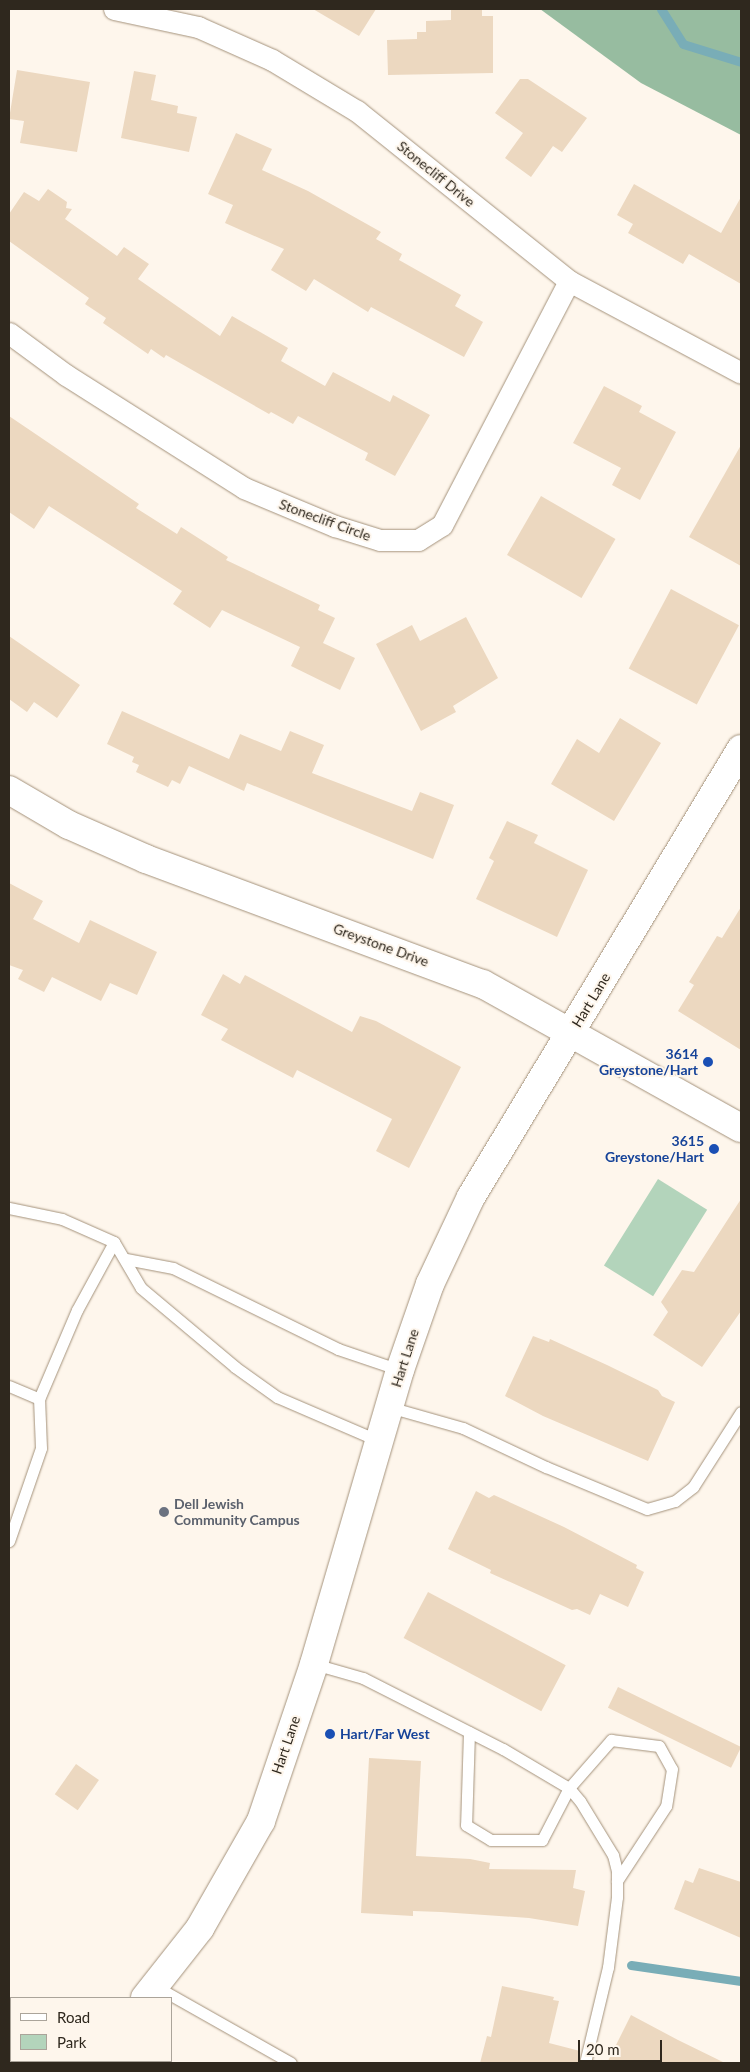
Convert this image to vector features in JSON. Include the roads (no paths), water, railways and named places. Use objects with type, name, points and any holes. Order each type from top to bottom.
[{"type":"street","name":"Stonecliff Drive","points":[[114,9],[198,27],[272,60],[357,111],[569,281],[741,373]]},
{"type":"street","name":"Stonecliff Circle","points":[[9,333],[66,375],[244,488],[335,526],[380,540],[418,540],[442,524],[569,281]]},
{"type":"street","name":"Hart Lane","points":[[150,1992],[200,1928],[261,1821],[314,1664],[400,1370],[430,1284],[471,1197],[571,1034],[741,749]]},
{"type":"street","name":"Greystone Drive","points":[[9,790],[69,825],[146,859],[483,984],[741,1128]]},
{"type":"lane","points":[[9,1208],[62,1219],[114,1242],[126,1259],[140,1288],[256,1382],[277,1397],[379,1441]]},
{"type":"lane","points":[[9,1541],[41,1448],[38,1399],[77,1310],[114,1242]]},
{"type":"lane","points":[[126,1259],[173,1268],[338,1349],[400,1370]]},
{"type":"lane","points":[[9,1386],[38,1399]]},
{"type":"lane","points":[[389,1407],[463,1428],[546,1467],[647,1509],[675,1501],[693,1487],[741,1412]]},
{"type":"lane","points":[[314,1664],[363,1678],[469,1732],[569,1788],[613,1854],[617,1881],[608,1967],[586,2063]]},
{"type":"lane","points":[[469,1732],[466,1825],[491,1840],[542,1840],[569,1788],[611,1740],[659,1746],[672,1768],[666,1806],[617,1881]]},
{"type":"lane","points":[[172,2003],[291,2063]]},
{"type":"waterway","points":[[661,9],[683,44],[741,62]]},
{"type":"waterway","points":[[631,1965],[741,1981]]},
{"type":"place","name":"3614 Greystone/Hart","points":[[708,1062]]},
{"type":"place","name":"3615 Greystone/Hart","points":[[714,1149]]},
{"type":"place","name":"Dell Jewish Community Campus","points":[[164,1512]]},
{"type":"place","name":"Hart/Far West","points":[[330,1734]]}]
